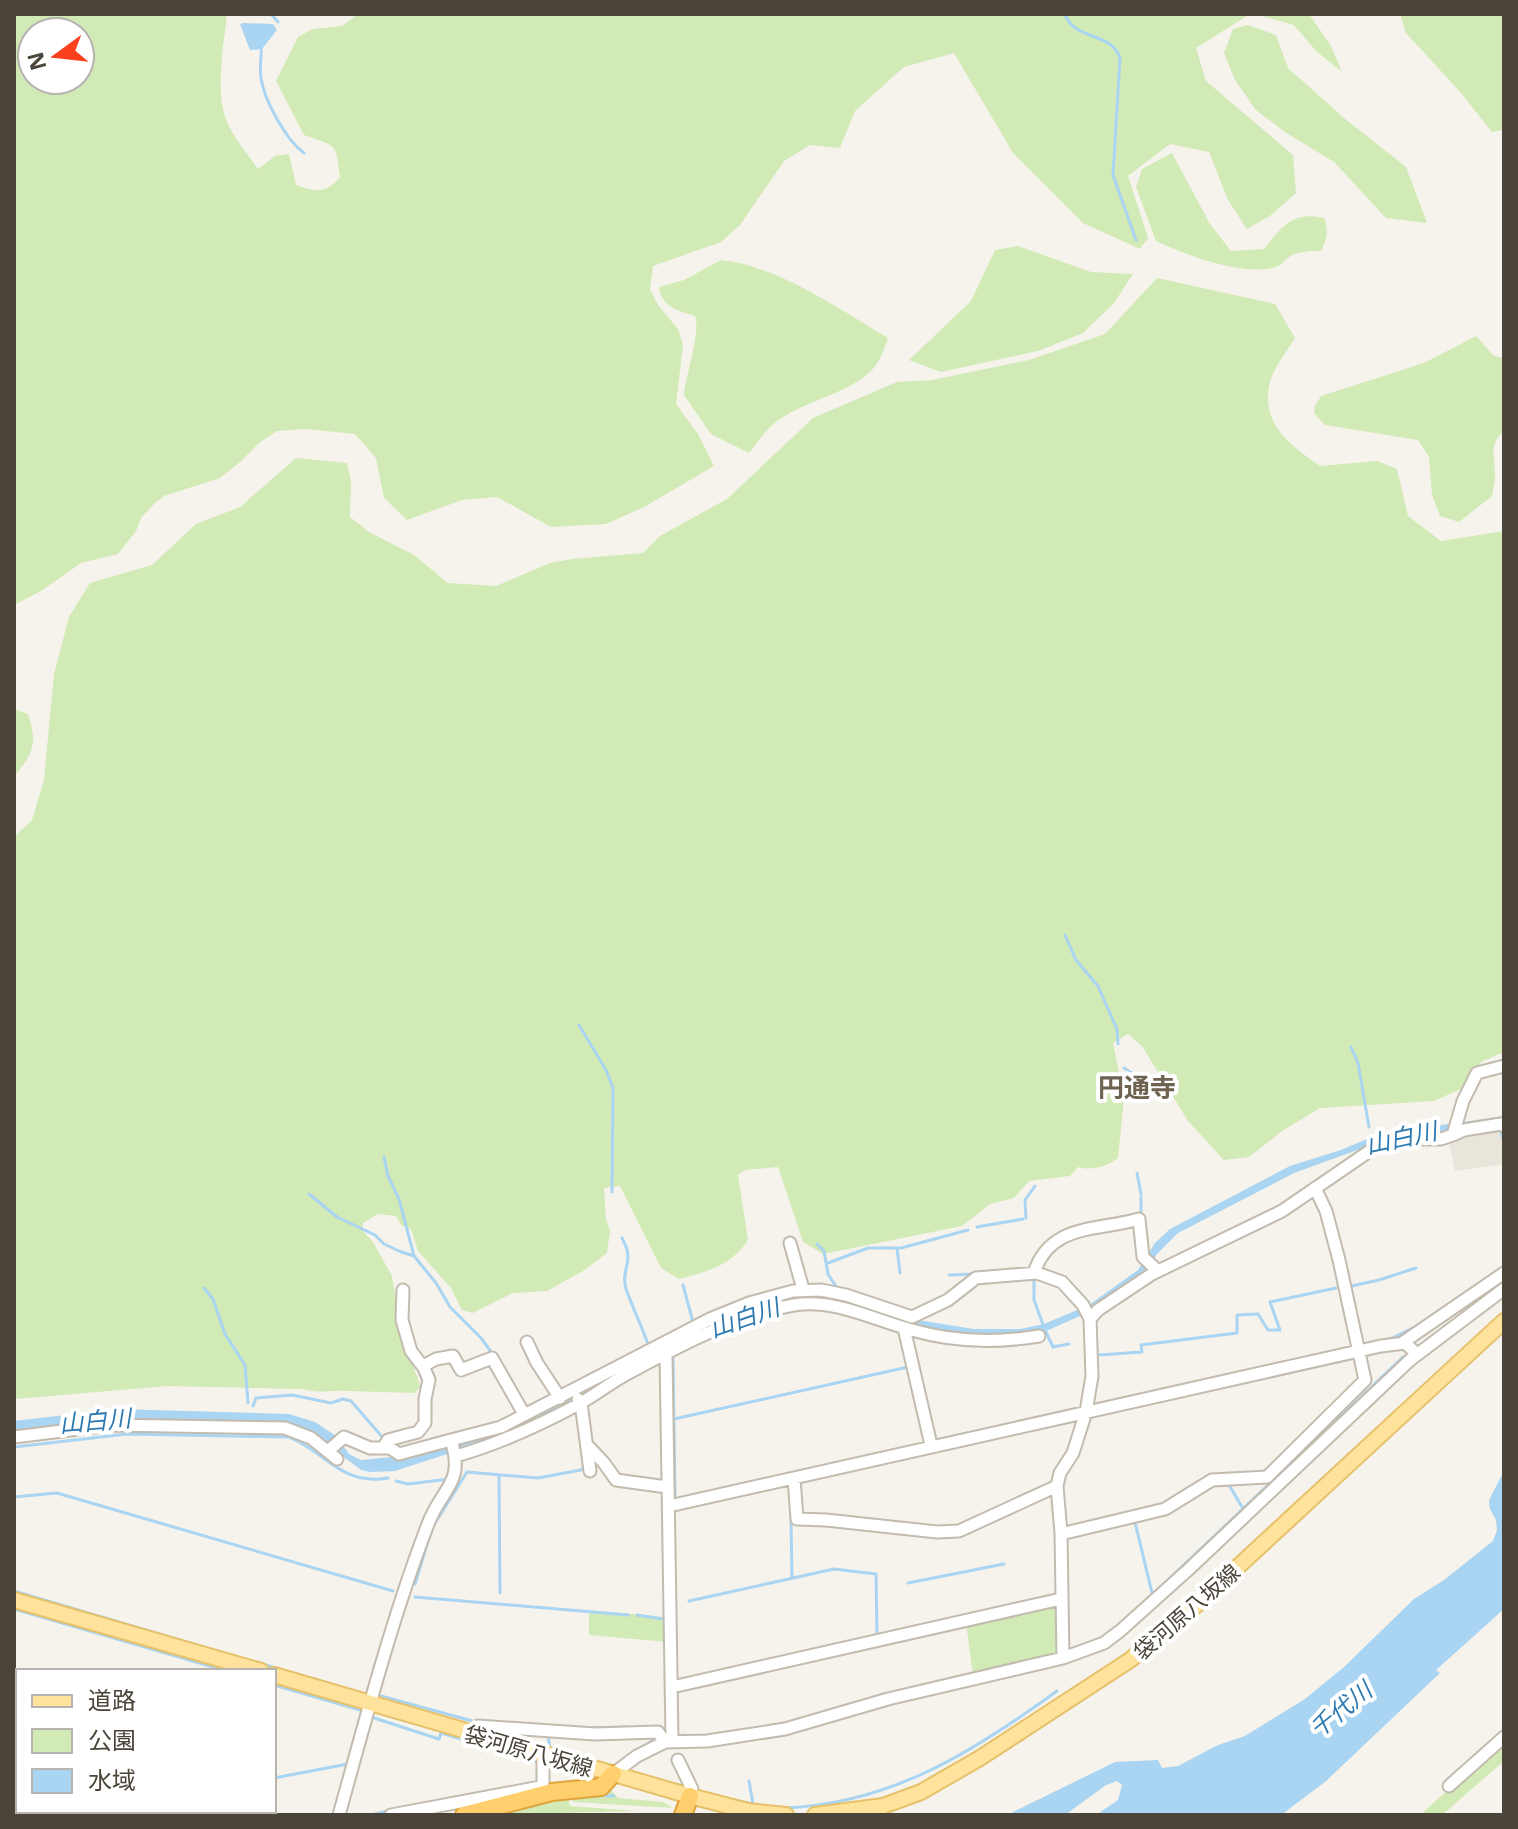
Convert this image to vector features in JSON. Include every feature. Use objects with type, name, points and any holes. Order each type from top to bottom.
[{"type":"highway","points":[[464,1815],[552,1792],[601,1787],[613,1774]]},
{"type":"highway","points":[[683,1815],[690,1796]]},
{"type":"main road","name":"袋河原八坂線","points":[[815,1815],[877,1811],[921,1792],[980,1758],[1130,1660],[1191,1610],[1504,1321]]},
{"type":"main road","points":[[14,1600],[254,1669]]},
{"type":"main road","name":"袋河原八坂線","points":[[276,1676],[690,1796],[748,1811],[786,1815]]},
{"type":"street","points":[[1087,1313],[1098,1310],[1158,1271],[1282,1211],[1386,1142],[1441,1139],[1454,1129],[1477,1073],[1504,1066]]},
{"type":"street","points":[[1454,1129],[1504,1126]]},
{"type":"street","points":[[1061,1534],[1165,1509],[1212,1480],[1267,1477],[1365,1380],[1339,1260],[1326,1211],[1315,1188]]},
{"type":"street","points":[[1034,1273],[1040,1258],[1050,1247],[1073,1231],[1139,1219],[1143,1257],[1158,1271]]},
{"type":"street","points":[[790,1243],[803,1289]]},
{"type":"street","points":[[14,1437],[111,1425],[285,1428],[311,1438],[333,1455],[344,1437],[370,1448],[390,1448],[399,1454],[501,1427],[712,1318],[749,1303],[803,1289],[846,1295],[912,1317],[948,1300],[976,1278],[1034,1273],[1062,1282],[1087,1313],[1092,1376],[1086,1412],[1073,1453],[1060,1473],[1057,1486],[1063,1658]]},
{"type":"street","points":[[669,1506],[931,1445],[1402,1343],[1504,1273]]},
{"type":"street","points":[[613,1774],[637,1756],[669,1741],[707,1741],[775,1731],[888,1699],[1063,1658],[1104,1643],[1417,1354],[1504,1289]]},
{"type":"street","points":[[383,1448],[388,1440],[422,1428],[429,1380],[411,1351],[402,1320],[403,1290]]},
{"type":"street","points":[[456,1456],[505,1440],[581,1403],[666,1354],[751,1316],[795,1304],[833,1306],[904,1328],[972,1341],[1039,1336]]},
{"type":"street","points":[[904,1328],[931,1445]]},
{"type":"street","points":[[527,1342],[560,1398]]},
{"type":"street","points":[[1402,1343],[1417,1354]]},
{"type":"street","points":[[666,1354],[672,1687],[669,1741]]},
{"type":"street","points":[[423,1366],[453,1356],[460,1371],[492,1358],[524,1414]]},
{"type":"street","points":[[573,1392],[581,1403],[590,1471]]},
{"type":"street","points":[[339,1815],[370,1703],[429,1520],[456,1474],[456,1456],[451,1440]]},
{"type":"street","points":[[588,1446],[616,1480],[667,1487]]},
{"type":"street","points":[[794,1478],[797,1519],[937,1532],[967,1529],[1057,1486]]},
{"type":"street","points":[[672,1687],[1061,1599]]},
{"type":"street","points":[[772,1716],[775,1731]]},
{"type":"street","points":[[471,1733],[478,1726],[595,1734],[658,1732],[669,1741]]},
{"type":"street","points":[[1449,1786],[1504,1737]]},
{"type":"street","points":[[391,1815],[540,1787],[543,1784],[543,1754]]},
{"type":"street","points":[[678,1760],[692,1789],[690,1796]]},
{"type":"shaded area","points":[[1498,1126],[1504,1148],[1504,1164],[1455,1171],[1449,1142]]},
{"type":"green space","points":[[14,14],[227,14],[221,86],[228,125],[258,169],[275,156],[289,154],[296,185],[315,190],[325,189],[340,177],[336,151],[329,144],[304,135],[276,81],[298,37],[313,29],[342,26],[358,14],[1250,14],[1196,48],[1206,81],[1293,155],[1296,193],[1270,216],[1247,229],[1228,200],[1209,152],[1170,144],[1128,176],[1148,238],[1140,249],[1083,223],[1013,153],[954,53],[904,67],[855,111],[840,148],[810,145],[784,161],[740,225],[721,242],[653,266],[650,289],[658,305],[678,329],[683,345],[676,404],[698,434],[714,466],[644,507],[606,524],[551,527],[497,497],[462,500],[407,520],[384,498],[376,458],[355,434],[306,429],[277,431],[220,478],[164,496],[141,518],[136,531],[118,554],[81,563],[41,591],[14,605]]},
{"type":"green space","points":[[1256,14],[1309,14],[1331,46],[1342,72],[1316,51],[1294,25]]},
{"type":"green space","points":[[1400,14],[1504,14],[1504,130],[1492,132],[1406,33]]},
{"type":"green space","points":[[1248,25],[1276,35],[1288,68],[1406,167],[1427,223],[1386,218],[1334,162],[1256,110],[1235,80],[1224,53],[1233,29]]},
{"type":"green space","points":[[1172,153],[1210,224],[1231,251],[1264,249],[1289,222],[1313,216],[1324,218],[1326,223],[1327,234],[1321,251],[1294,254],[1276,267],[1248,269],[1198,258],[1156,241],[1136,187],[1142,169]]},
{"type":"green space","points":[[1018,246],[1091,272],[1133,274],[1114,303],[1083,333],[1038,351],[941,372],[909,360],[971,301],[995,250]]},
{"type":"green space","points":[[721,260],[743,264],[786,280],[888,338],[879,360],[862,379],[778,420],[749,453],[711,434],[684,395],[695,342],[695,316],[667,304],[659,287],[684,280]]},
{"type":"green space","points":[[1157,278],[1275,304],[1295,338],[1272,376],[1269,410],[1280,432],[1309,458],[1320,466],[1377,461],[1397,469],[1408,516],[1441,541],[1504,531],[1504,1052],[1481,1062],[1461,1089],[1434,1101],[1320,1108],[1282,1131],[1249,1157],[1224,1160],[1188,1121],[1142,1046],[1128,1034],[1113,1043],[1124,1098],[1118,1158],[1099,1167],[1078,1167],[1070,1176],[1029,1181],[1014,1198],[990,1204],[962,1226],[823,1254],[803,1242],[778,1167],[745,1170],[738,1175],[748,1240],[727,1261],[679,1279],[661,1268],[620,1186],[604,1188],[610,1231],[607,1253],[547,1291],[513,1293],[473,1313],[462,1310],[451,1288],[418,1251],[411,1229],[401,1225],[396,1216],[378,1214],[363,1223],[363,1231],[373,1242],[392,1276],[403,1340],[421,1387],[414,1393],[168,1386],[14,1399],[14,837],[32,820],[44,780],[54,674],[69,617],[90,583],[152,565],[196,524],[240,507],[296,458],[347,463],[351,481],[350,517],[369,532],[414,555],[448,583],[496,586],[550,563],[643,553],[660,536],[727,499],[813,418],[897,382],[932,380],[1029,360],[1105,334]]},
{"type":"green space","points":[[1476,336],[1494,356],[1504,358],[1504,431],[1494,446],[1492,496],[1459,522],[1440,516],[1432,495],[1429,457],[1418,440],[1325,425],[1314,413],[1321,396],[1424,363]]},
{"type":"green space","points":[[14,709],[28,714],[33,741],[26,761],[14,777]]},
{"type":"green space","points":[[1057,1602],[1058,1656],[973,1675],[966,1623]]},
{"type":"green space","points":[[589,1610],[664,1617],[667,1619],[668,1642],[589,1635]]},
{"type":"green space","points":[[1499,1744],[1504,1750],[1504,1761],[1442,1815],[1420,1815]]},
{"type":"green space","points":[[611,1790],[618,1798],[663,1802],[673,1808],[573,1802],[572,1793]]},
{"type":"green space","points":[[567,1793],[570,1806],[636,1811],[476,1815]]},
{"type":"water","points":[[240,24],[273,24],[277,30],[262,49],[250,50]]},
{"type":"water","name":"山白川","points":[[1504,1116],[1504,1124],[1385,1140],[1294,1173],[1178,1233],[1156,1255],[1151,1270],[1096,1309],[1046,1331],[1003,1338],[932,1331],[860,1310],[778,1304],[489,1443],[395,1471],[361,1470],[312,1433],[291,1425],[14,1433],[14,1421],[116,1409],[289,1414],[315,1422],[336,1436],[349,1454],[361,1460],[402,1456],[499,1431],[716,1320],[786,1296],[823,1293],[900,1317],[973,1329],[1020,1329],[1044,1324],[1089,1305],[1138,1270],[1155,1243],[1170,1229],[1290,1166],[1379,1134]]},
{"type":"water","points":[[1403,1355],[1115,1630],[1084,1646],[1051,1657],[1113,1630]]},
{"type":"water","name":"千代川","points":[[1504,1471],[1504,1609],[1436,1670],[1440,1673],[1325,1782],[1281,1815],[1096,1815],[1118,1800],[1122,1785],[1117,1781],[1106,1785],[1065,1815],[1007,1815],[1115,1762],[1158,1760],[1162,1768],[1178,1766],[1218,1745],[1245,1736],[1305,1699],[1344,1667],[1414,1599],[1444,1580],[1493,1541],[1497,1530],[1489,1500]]},
{"type":"waterway","points":[[271,14],[278,22]]},
{"type":"waterway","points":[[1065,14],[1076,28],[1109,44],[1120,58],[1113,175],[1136,240]]},
{"type":"waterway","points":[[261,46],[260,74],[266,97],[283,129],[304,153]]},
{"type":"waterway","points":[[1065,935],[1076,960],[1098,986],[1117,1029],[1118,1044]]},
{"type":"waterway","points":[[579,1025],[613,1088],[612,1192]]},
{"type":"waterway","name":"山白川","points":[[1351,1047],[1358,1063],[1369,1127]]},
{"type":"waterway","points":[[1124,1068],[1138,1077],[1147,1091],[1170,1100]]},
{"type":"waterway","points":[[1131,1084],[1141,1081]]},
{"type":"waterway","points":[[1500,1129],[1504,1141]]},
{"type":"waterway","points":[[384,1157],[414,1256],[436,1283],[450,1307],[494,1356]]},
{"type":"waterway","points":[[1137,1173],[1141,1194]]},
{"type":"waterway","points":[[1026,1218],[1025,1200],[1035,1186]]},
{"type":"waterway","points":[[309,1194],[337,1217],[375,1235],[384,1244],[414,1256]]},
{"type":"waterway","points":[[1141,1197],[1141,1216]]},
{"type":"waterway","points":[[977,1227],[1023,1219]]},
{"type":"waterway","points":[[828,1263],[868,1248],[901,1248],[968,1230]]},
{"type":"waterway","points":[[622,1238],[628,1253],[626,1289],[648,1344]]},
{"type":"waterway","points":[[817,1244],[824,1251],[828,1274],[835,1288]]},
{"type":"waterway","points":[[897,1248],[900,1273]]},
{"type":"waterway","points":[[1347,1287],[1416,1268]]},
{"type":"waterway","points":[[949,1275],[974,1274]]},
{"type":"waterway","points":[[1034,1277],[1034,1300],[1044,1327]]},
{"type":"waterway","points":[[683,1285],[693,1322]]},
{"type":"waterway","points":[[204,1288],[213,1299],[225,1334],[245,1365],[248,1403]]},
{"type":"waterway","points":[[1099,1355],[1142,1352],[1141,1345],[1237,1333],[1237,1315],[1258,1314],[1268,1330],[1280,1330],[1270,1302],[1336,1288]]},
{"type":"waterway","points":[[1119,1302],[1133,1293]]},
{"type":"waterway","points":[[1388,1340],[1421,1324]]},
{"type":"waterway","points":[[1046,1332],[1053,1347],[1069,1344]]},
{"type":"waterway","name":"山白川","points":[[700,1343],[722,1333]]},
{"type":"waterway","points":[[673,1357],[675,1496]]},
{"type":"waterway","points":[[1225,1387],[1350,1359]]},
{"type":"waterway","points":[[674,1419],[908,1367]]},
{"type":"waterway","points":[[253,1406],[256,1398],[292,1395],[331,1403],[343,1399],[351,1401],[384,1439]]},
{"type":"waterway","points":[[1041,1428],[1080,1420]]},
{"type":"waterway","points":[[936,1440],[1018,1422]]},
{"type":"waterway","name":"山白川","points":[[14,1447],[127,1434],[289,1437],[358,1477],[388,1478]]},
{"type":"waterway","points":[[484,1453],[511,1442]]},
{"type":"waterway","points":[[415,1584],[432,1528],[467,1472],[538,1478],[581,1470],[586,1466]]},
{"type":"waterway","points":[[499,1476],[500,1593]]},
{"type":"waterway","points":[[396,1481],[408,1484],[449,1479]]},
{"type":"waterway","points":[[1229,1485],[1242,1507]]},
{"type":"waterway","points":[[14,1497],[57,1493],[393,1591]]},
{"type":"waterway","points":[[791,1522],[792,1577]]},
{"type":"waterway","points":[[1135,1522],[1152,1593]]},
{"type":"waterway","points":[[908,1583],[1004,1564]]},
{"type":"waterway","points":[[689,1601],[834,1569],[876,1574],[877,1634]]},
{"type":"waterway","points":[[14,1591],[240,1658]]},
{"type":"waterway","points":[[415,1597],[628,1615]]},
{"type":"waterway","points":[[14,1609],[220,1669]]},
{"type":"waterway","points":[[637,1615],[663,1619],[666,1623]]},
{"type":"waterway","points":[[263,1664],[278,1669]]},
{"type":"waterway","points":[[276,1686],[360,1710]]},
{"type":"waterway","points":[[786,1808],[825,1804],[896,1785],[962,1754],[1057,1691]]},
{"type":"waterway","points":[[381,1696],[476,1722]]},
{"type":"waterway","points":[[380,1698],[395,1703]]},
{"type":"waterway","points":[[371,1717],[439,1739],[441,1733],[536,1761]]},
{"type":"waterway","points":[[583,1728],[627,1727]]},
{"type":"waterway","points":[[548,1734],[550,1750]]},
{"type":"waterway","points":[[644,1746],[658,1737]]},
{"type":"waterway","points":[[276,1778],[348,1764]]},
{"type":"waterway","points":[[724,1798],[753,1804],[749,1781]]},
{"type":"waterway","points":[[416,1805],[475,1794]]},
{"type":"waterway","points":[[598,1795],[614,1796]]},
{"type":"waterway","points":[[370,1815],[389,1811]]},
{"type":"district","name":"円通寺","points":[[1137,1087]]}]
